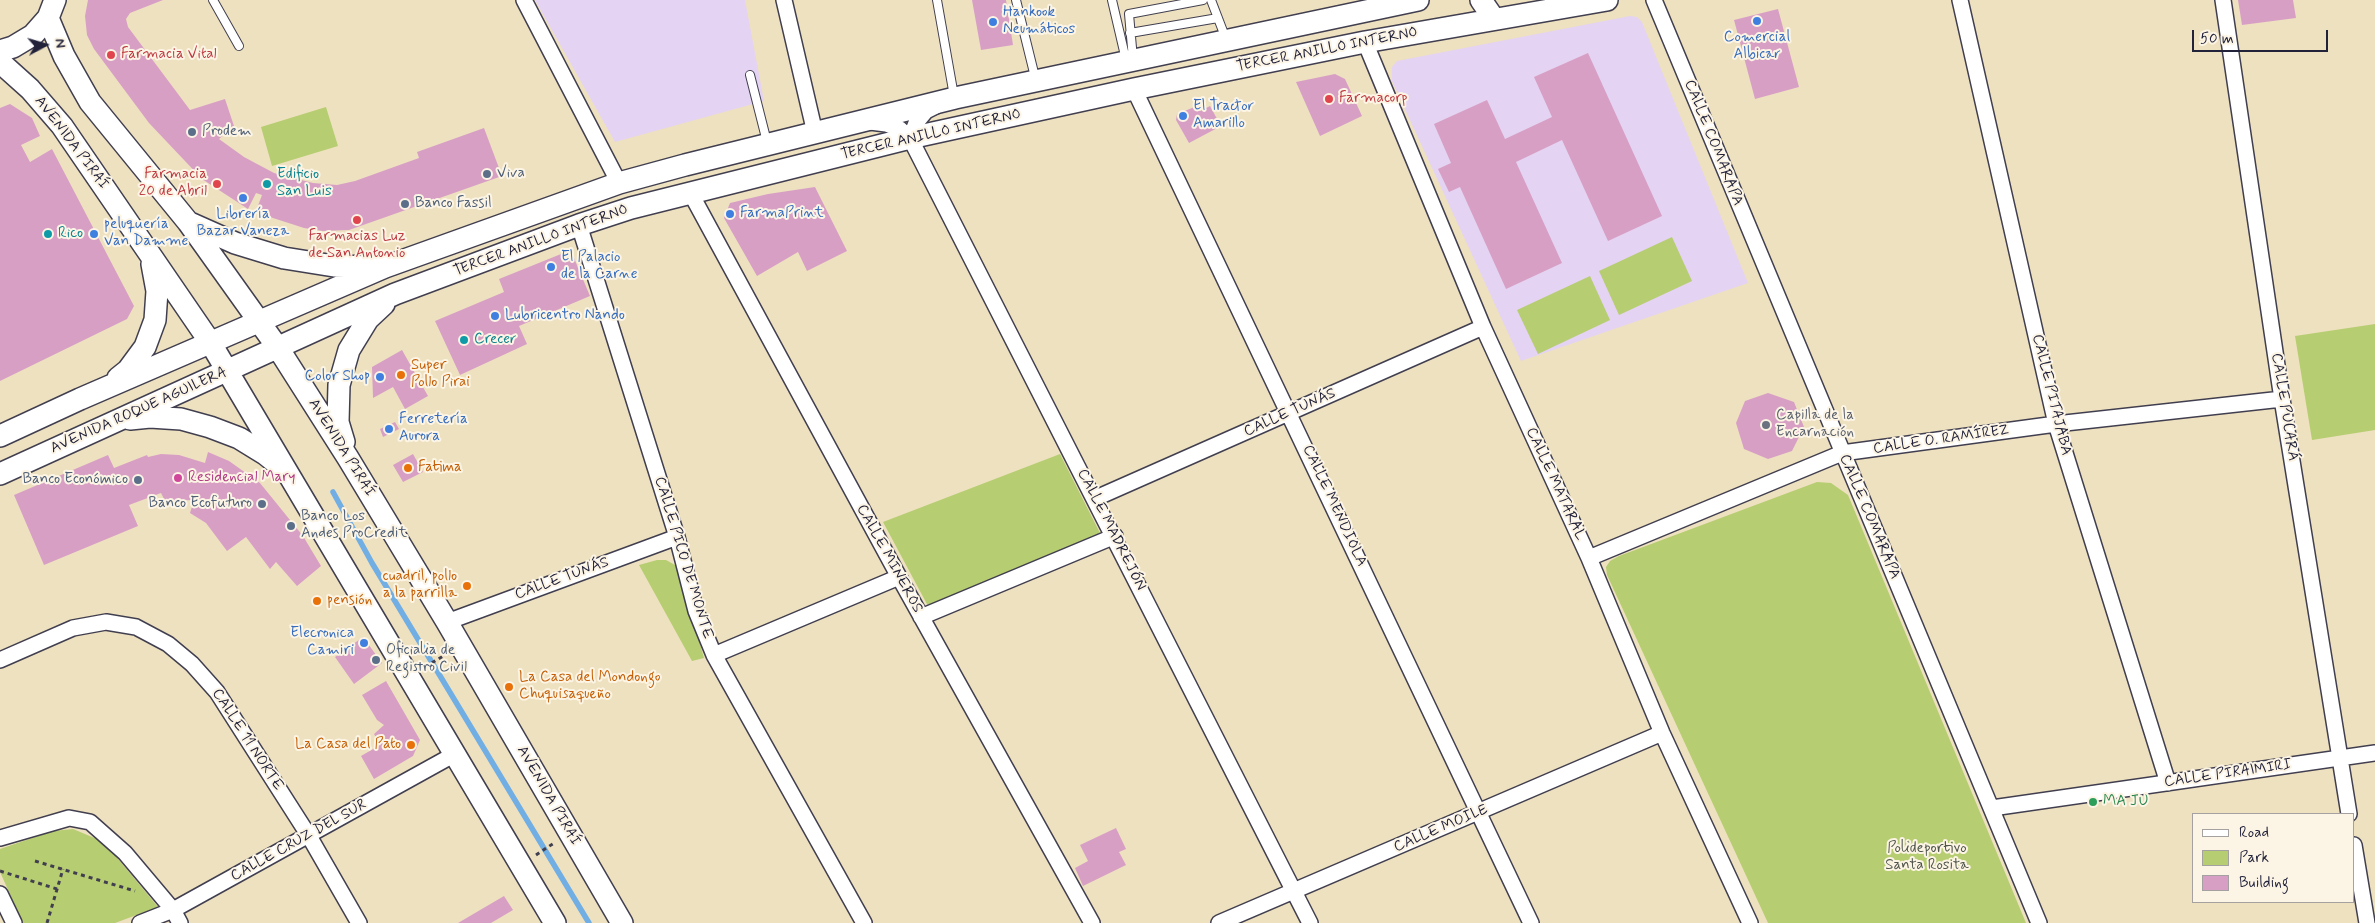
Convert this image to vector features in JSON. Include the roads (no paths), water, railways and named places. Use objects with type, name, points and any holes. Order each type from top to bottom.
[{"type":"main road","name":"TERCER ANILLO INTERNO","points":[[260,322],[385,267],[619,184],[685,165],[955,98],[1226,40],[1381,4],[1418,0]]},
{"type":"main road","points":[[1481,0],[1506,12]]},
{"type":"main road","name":"TERCER ANILLO INTERNO","points":[[278,348],[395,294],[579,225],[690,192],[910,138],[1506,12],[1607,0]]},
{"type":"main road","points":[[0,51],[13,47],[33,35],[52,9]]},
{"type":"main road","name":"AVENIDA PIRAÍ","points":[[52,9],[64,56],[90,102],[188,222],[278,348],[348,458],[447,622],[622,923]]},
{"type":"main road","name":"AVENIDA PIRAÍ","points":[[0,62],[30,89],[62,126],[210,342],[555,923]]},
{"type":"main road","points":[[631,208],[687,180],[689,175],[685,165]]},
{"type":"main road","points":[[188,222],[235,243],[284,258],[334,266],[385,267]]},
{"type":"main road","points":[[105,388],[128,370],[145,347],[155,320],[157,291],[151,262],[138,237]]},
{"type":"main road","points":[[348,458],[338,422],[338,413],[339,385],[349,350],[368,318],[395,294]]},
{"type":"main road","points":[[0,436],[105,388],[260,322]]},
{"type":"main road","name":"AVENIDA ROQUE AGUILERA","points":[[0,474],[278,348]]},
{"type":"main road","points":[[120,420],[150,417],[173,419],[210,427],[239,438],[265,454],[288,474]]},
{"type":"street","points":[[524,0],[619,184]]},
{"type":"street","points":[[784,0],[815,133]]},
{"type":"street","name":"CALLE COMARAPA","points":[[1654,0],[2039,923]]},
{"type":"street","name":"CALLE PITAJABA","points":[[1960,0],[2056,424],[2168,783]]},
{"type":"street","name":"CALLE PUCARÁ","points":[[2223,0],[2282,399],[2348,813]]},
{"type":"street","name":"CALLE MATARAL","points":[[1365,42],[1483,327],[1589,558],[1662,733],[1750,923]]},
{"type":"street","name":"CALLE MENDIOLA","points":[[1134,90],[1290,413],[1531,923]]},
{"type":"street","points":[[857,122],[886,124],[900,129],[910,138],[916,123],[926,111],[955,98]]},
{"type":"street","name":"CALLE MADREJÓN","points":[[910,138],[1096,498],[1310,923]]},
{"type":"street","name":"CALLE MINEROS","points":[[690,192],[899,577],[1092,923]]},
{"type":"street","name":"CALLE PICO DE MONTE","points":[[579,225],[677,537],[696,611],[714,655],[864,923]]},
{"type":"street","name":"CALLE TUNÁS","points":[[1096,498],[1483,327]]},
{"type":"street","name":"CALLE O. RAMÍREZ","points":[[1589,558],[1842,453],[2056,424],[2282,399]]},
{"type":"street","points":[[921,617],[1115,536]]},
{"type":"street","name":"CALLE TUNÁS","points":[[447,622],[677,537]]},
{"type":"street","points":[[714,655],[899,577]]},
{"type":"street","name":"CALLE 11 NORTE","points":[[0,660],[73,628],[106,622],[136,627],[168,644],[192,664],[218,692],[309,836],[359,923]]},
{"type":"street","name":"CALLE MOILE","points":[[1219,923],[1293,890],[1478,814],[1662,733]]},
{"type":"street","name":"CALLE PIRAIMIRI","points":[[1992,808],[2375,753]]},
{"type":"street","name":"CALLE CRUZ DEL SUR","points":[[140,923],[177,917],[309,836],[455,754]]},
{"type":"street","points":[[0,838],[69,818],[90,822],[110,838],[177,917]]},
{"type":"street","points":[[2355,851],[2367,923]]},
{"type":"street","points":[[0,894],[14,923]]},
{"type":"lane","points":[[213,0],[239,46]]},
{"type":"lane","points":[[937,0],[955,98]]},
{"type":"lane","points":[[1016,0],[1036,81]]},
{"type":"lane","points":[[1112,0],[1130,61]]},
{"type":"lane","points":[[1130,61],[1129,14],[1203,0]]},
{"type":"lane","points":[[1211,0],[1226,40]]},
{"type":"lane","points":[[1130,33],[1218,18]]},
{"type":"lane","points":[[750,75],[767,144]]},
{"type":"waterway","points":[[333,492],[372,563],[589,923]]},
{"type":"place","name":"Comercial Albicar","points":[[1757,21]]},
{"type":"place","name":"Hankook Neumáticos","points":[[993,22]]},
{"type":"place","name":"Farmacia Vital","points":[[111,55]]},
{"type":"place","name":"Farmacorp","points":[[1329,99]]},
{"type":"place","name":"El Tractor Amarillo","points":[[1183,116]]},
{"type":"place","name":"Prodem","points":[[192,132]]},
{"type":"place","name":"Viva","points":[[487,174]]},
{"type":"place","name":"Farmacia 20 de Abril","points":[[217,184]]},
{"type":"place","name":"Edificio San Luis","points":[[267,184]]},
{"type":"place","name":"Librería Bazar Vaneza","points":[[243,198]]},
{"type":"place","name":"Banco Fassil","points":[[405,204]]},
{"type":"place","name":"FarmaPrint","points":[[730,214]]},
{"type":"place","name":"Farmacias Luz de San Antonio","points":[[357,220]]},
{"type":"place","name":"Rico","points":[[48,234]]},
{"type":"place","name":"peluquería Van Damme","points":[[94,234]]},
{"type":"place","name":"El Palacio de la Carne","points":[[551,267]]},
{"type":"place","name":"Lubricentro Nando","points":[[495,316]]},
{"type":"place","name":"Crecer","points":[[464,340]]},
{"type":"place","name":"Super Pollo Pirai","points":[[401,375]]},
{"type":"place","name":"Color Shop","points":[[380,377]]},
{"type":"place","name":"Capilla de la Encarnación","points":[[1766,425]]},
{"type":"place","name":"Ferretería Aurora","points":[[389,429]]},
{"type":"place","name":"Fatima","points":[[408,468]]},
{"type":"place","name":"Residencial Mary","points":[[178,478]]},
{"type":"place","name":"Banco Económico","points":[[138,480]]},
{"type":"place","name":"Banco Ecofuturo","points":[[262,504]]},
{"type":"place","name":"Banco Los Andes ProCredit","points":[[291,526]]},
{"type":"place","name":"cuadril, pollo a la parrilla","points":[[467,586]]},
{"type":"place","name":"pensión","points":[[317,601]]},
{"type":"place","name":"Elecronica Camiri","points":[[364,643]]},
{"type":"place","name":"Oficialia de Registro Civil","points":[[376,660]]},
{"type":"place","name":"La Casa del Mondongo Chuquisaqueño","points":[[509,687]]},
{"type":"place","name":"La Casa del Pato","points":[[411,745]]},
{"type":"place","name":"MA JU","points":[[2093,802]]},
{"type":"park label","name":"Polideportivo Santa Rosita","points":[[1927,858]]}]
